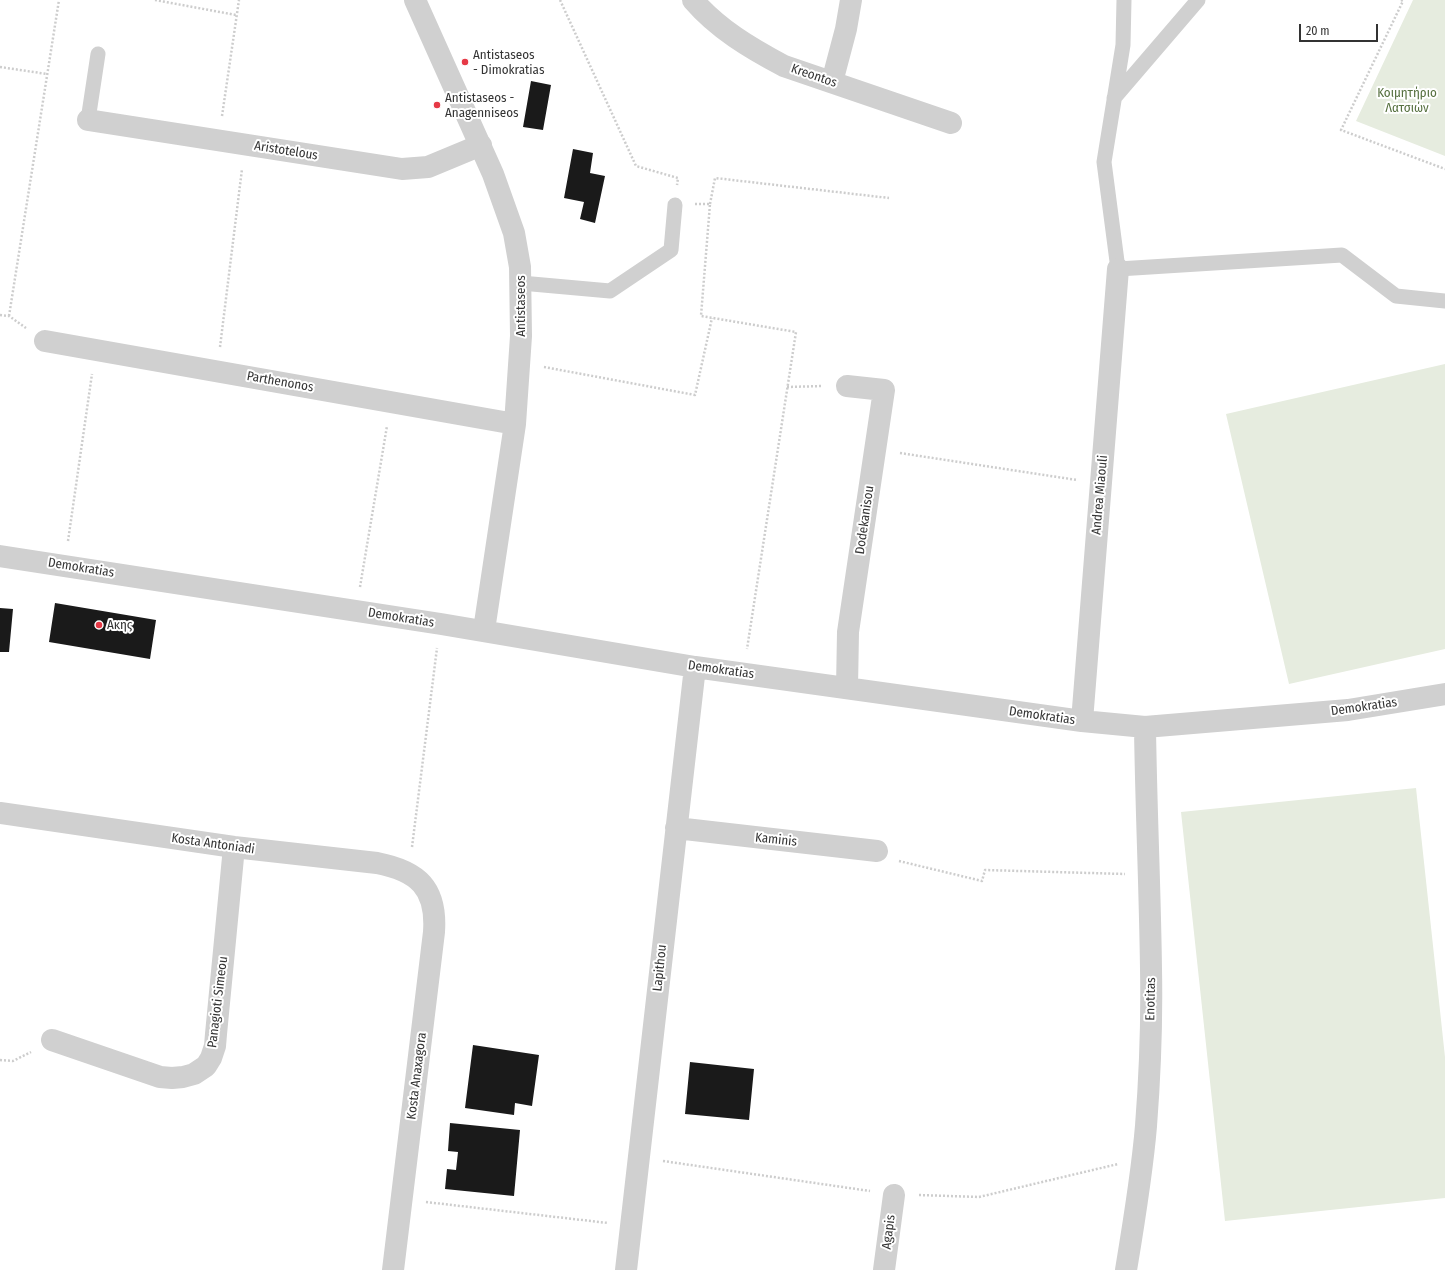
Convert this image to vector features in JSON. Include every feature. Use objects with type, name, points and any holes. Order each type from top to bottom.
[{"type":"street","name":"Antistaseos","points":[[415,0],[481,145],[501,194],[514,233],[520,267],[520,363],[515,424],[484,630]]},
{"type":"street","name":"Kreontos","points":[[693,0],[709,17],[726,31],[759,53],[784,66],[951,123]]},
{"type":"street","points":[[832,82],[846,29],[851,0]]},
{"type":"street","name":"Aristotelous","points":[[88,120],[402,169],[428,167],[481,145]]},
{"type":"street","name":"Andrea Miaouli","points":[[1082,721],[1118,269]]},
{"type":"street","name":"Parthenonos","points":[[45,341],[515,424]]},
{"type":"street","name":"Dodekanisou","points":[[847,386],[884,390],[848,632],[847,688]]},
{"type":"street","name":"Demokratias","points":[[0,556],[484,630],[695,667],[1082,721],[1145,727],[1348,710],[1445,694]]},
{"type":"street","name":"Lapithou","points":[[626,1270],[695,667]]},
{"type":"street","name":"Enotitas","points":[[1126,1270],[1139,1191],[1146,1127],[1151,984],[1145,727]]},
{"type":"street","name":"Kosta Antoniadi","points":[[0,813],[234,847],[377,864],[396,868],[415,879]]},
{"type":"street","name":"Kaminis","points":[[676,828],[877,851]]},
{"type":"street","name":"Panagioti Simeou","points":[[52,1040],[160,1077],[183,1077],[194,1074],[206,1066],[211,1058],[215,1046],[234,847]]},
{"type":"street","name":"Kosta Anaxagora","points":[[393,1270],[434,927],[433,905],[415,879]]},
{"type":"street","name":"Agapis","points":[[884,1270],[894,1195]]},
{"type":"lane","points":[[1124,0],[1123,45],[1104,162],[1118,269],[1342,255],[1396,296],[1445,301]]},
{"type":"lane","points":[[1114,98],[1198,0]]},
{"type":"lane","points":[[88,120],[98,54]]},
{"type":"lane","points":[[521,283],[610,291],[671,250],[675,204]]},
{"type":"path","points":[[9,316],[59,0]]},
{"type":"path","points":[[155,0],[236,14]]},
{"type":"path","points":[[219,141],[239,0]]},
{"type":"path","points":[[560,0],[636,166],[678,178],[675,204],[710,204]]},
{"type":"path","points":[[1401,0],[1403,1],[1341,130],[1445,169]]},
{"type":"path","points":[[0,67],[47,74]]},
{"type":"path","points":[[217,371],[245,145]]},
{"type":"path","points":[[743,674],[796,332],[701,316],[710,204],[715,178],[889,198]]},
{"type":"path","points":[[0,315],[9,316],[45,341]]},
{"type":"path","points":[[520,363],[696,395],[712,318]]},
{"type":"path","points":[[65,566],[95,350]]},
{"type":"path","points":[[787,387],[847,386]]},
{"type":"path","points":[[356,611],[391,402]]},
{"type":"path","points":[[876,449],[1101,484]]},
{"type":"path","points":[[415,879],[441,624]]},
{"type":"path","points":[[877,851],[886,858],[982,881],[985,870],[1148,875]]},
{"type":"path","points":[[0,1060],[13,1062],[52,1040]]},
{"type":"path","points":[[402,1199],[631,1225]]},
{"type":"green space","name":"Κοιμητήριο Λατσιών","points":[[1413,0],[1445,0],[1445,156],[1356,121]]},
{"type":"green space","points":[[1445,364],[1445,649],[1289,684],[1226,414]]},
{"type":"green space","points":[[1416,788],[1445,1057],[1445,1198],[1225,1221],[1181,812]]},
{"type":"building","points":[[531,81],[551,85],[543,130],[523,127]]},
{"type":"building","points":[[573,149],[593,153],[590,173],[605,176],[595,223],[580,219],[584,202],[564,198]]},
{"type":"building","points":[[55,603],[156,620],[150,659],[49,642]]},
{"type":"building","points":[[0,608],[13,609],[9,652],[0,652]]},
{"type":"building","points":[[473,1045],[539,1055],[532,1106],[515,1103],[514,1115],[465,1108]]},
{"type":"building","points":[[690,1062],[754,1069],[749,1120],[685,1114]]},
{"type":"building","points":[[450,1123],[520,1130],[514,1196],[445,1189],[447,1169],[456,1170],[458,1152],[448,1151]]},
{"type":"place","name":"Antistaseos - Dimokratias","points":[[465,62]]},
{"type":"place","name":"Antistaseos - Anagenniseos","points":[[437,105]]},
{"type":"place","name":"Ακης","points":[[99,625]]}]
